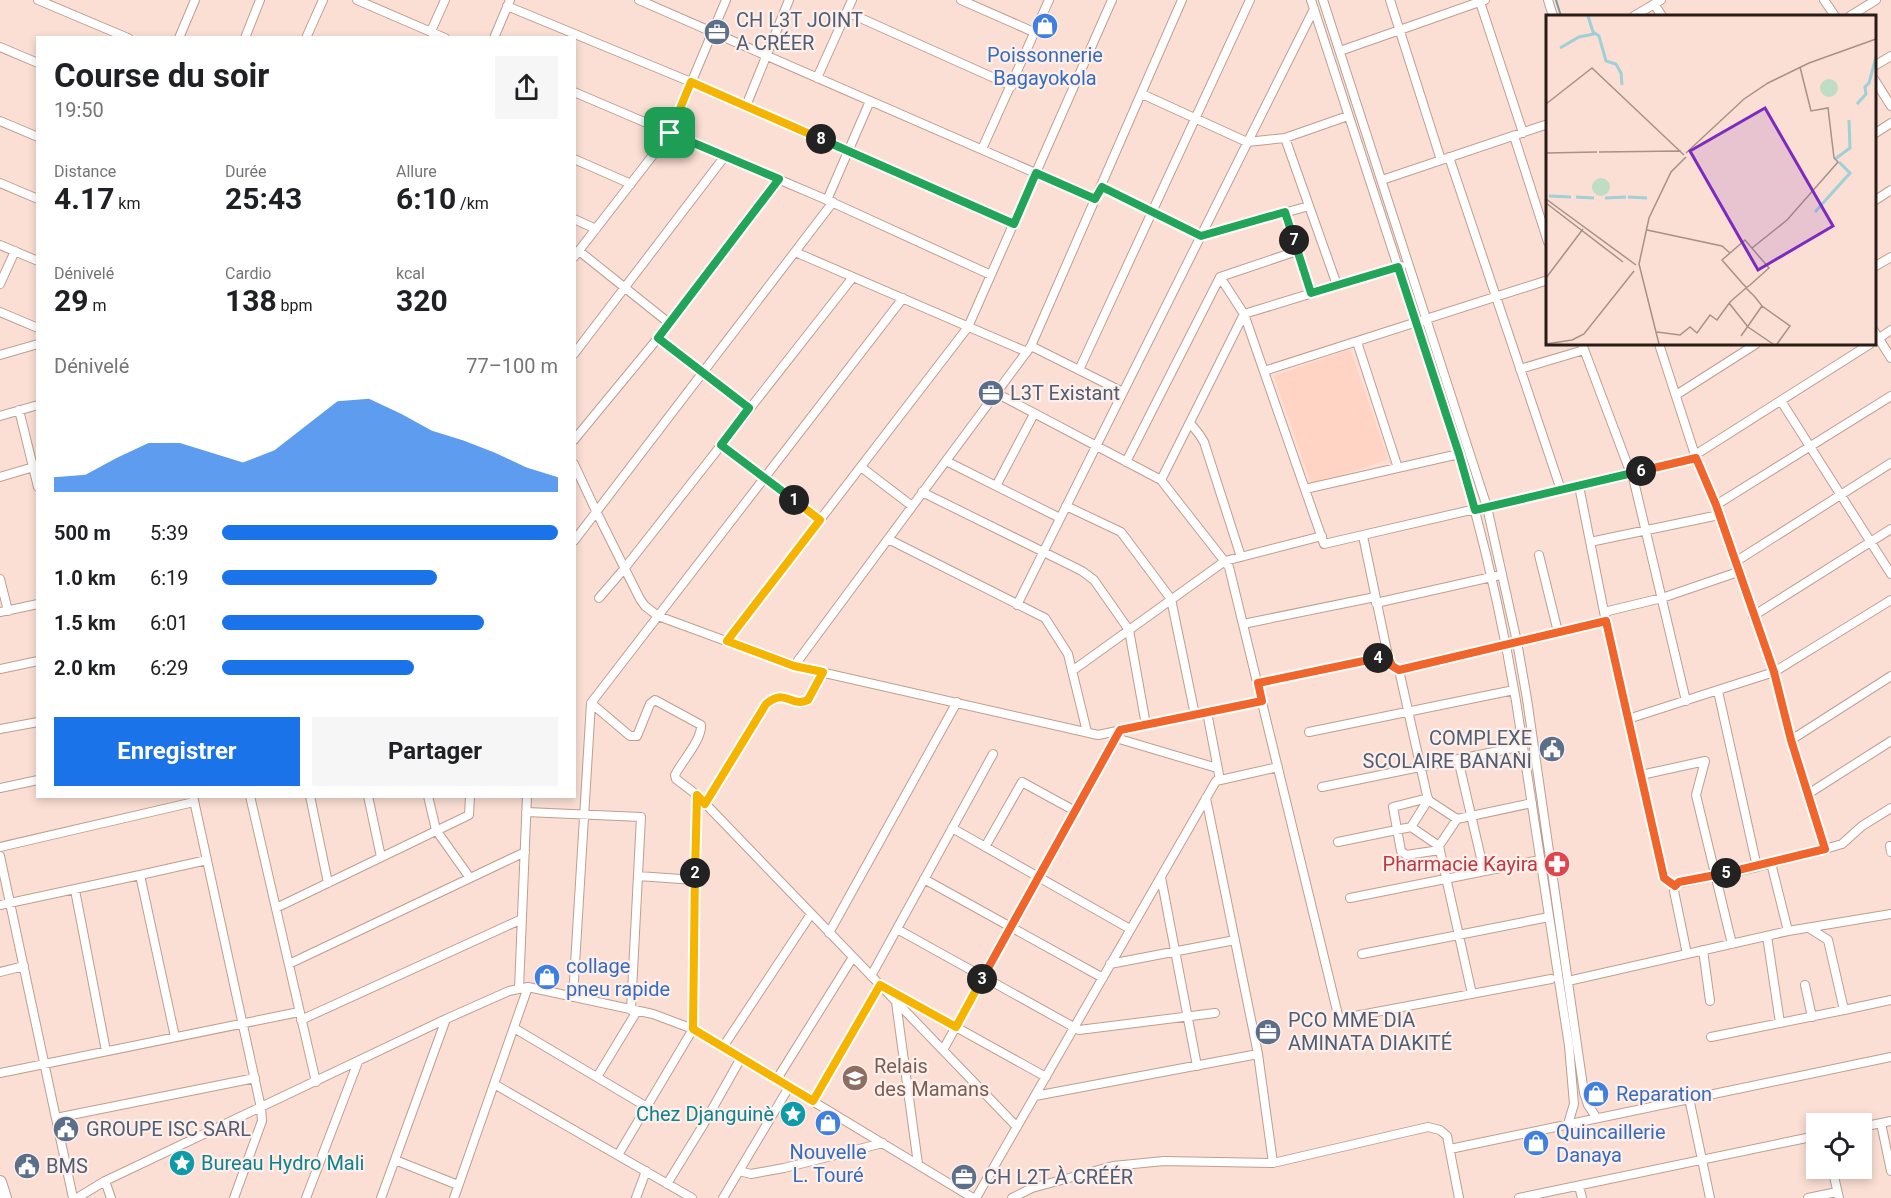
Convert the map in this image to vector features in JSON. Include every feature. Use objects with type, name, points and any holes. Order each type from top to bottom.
[{"type":"highway","points":[[0,1182],[5,1198]]},
{"type":"street","points":[[38,0],[123,36]]},
{"type":"street","points":[[245,36],[261,0]]},
{"type":"street","points":[[307,36],[323,0]]},
{"type":"street","points":[[357,0],[441,36]]},
{"type":"street","points":[[431,32],[445,0]]},
{"type":"street","points":[[639,0],[1095,199]]},
{"type":"street","points":[[669,323],[625,287],[577,254],[670,133],[726,0]]},
{"type":"street","points":[[746,106],[789,0]]},
{"type":"street","points":[[817,78],[852,0]]},
{"type":"street","points":[[960,0],[1036,33]]},
{"type":"street","points":[[982,149],[1049,0]]},
{"type":"street","points":[[727,641],[968,327],[1112,0]]},
{"type":"street","points":[[794,666],[1029,349],[1102,187],[1182,0]]},
{"type":"street","points":[[1079,370],[1250,0]]},
{"type":"street","points":[[1323,0],[1487,507],[1517,642],[1527,699],[1584,1093],[1596,1117]]},
{"type":"street","points":[[1390,0],[1496,297],[1561,490]]},
{"type":"street","points":[[1824,0],[1834,15]]},
{"type":"street","points":[[1852,15],[1876,0]]},
{"type":"street","points":[[180,36],[192,1]]},
{"type":"street","points":[[1340,51],[1482,1],[1546,235]]},
{"type":"street","points":[[1636,15],[1658,2]]},
{"type":"street","points":[[495,36],[509,3],[1014,224]]},
{"type":"street","points":[[1312,5],[1459,454],[1491,577],[1514,690],[1569,1046],[1574,1104],[1568,1124]]},
{"type":"street","points":[[1017,605],[1201,236],[1312,5]]},
{"type":"street","points":[[847,12],[1012,86]]},
{"type":"street","points":[[0,47],[36,62]]},
{"type":"street","points":[[1876,65],[1891,56]]},
{"type":"street","points":[[1876,82],[1891,106]]},
{"type":"street","points":[[576,93],[830,201],[991,275]]},
{"type":"street","points":[[1142,94],[1247,142],[1285,138],[1348,116]]},
{"type":"street","points":[[576,539],[795,252],[830,201],[870,100]]},
{"type":"street","points":[[0,121],[36,136]]},
{"type":"street","points":[[1876,133],[1891,123]]},
{"type":"street","points":[[1382,180],[1546,125]]},
{"type":"street","points":[[1285,138],[1337,285]]},
{"type":"street","points":[[576,351],[725,156]]},
{"type":"street","points":[[576,160],[631,184]]},
{"type":"street","points":[[576,438],[658,338],[779,179]]},
{"type":"street","points":[[0,183],[36,198]]},
{"type":"street","points":[[1102,187],[1201,236],[1309,206]]},
{"type":"street","points":[[1876,200],[1891,190]]},
{"type":"street","points":[[1285,212],[1311,293]]},
{"type":"street","points":[[576,220],[596,229]]},
{"type":"street","points":[[0,245],[36,260]]},
{"type":"street","points":[[1126,462],[1220,277],[1297,250]]},
{"type":"street","points":[[0,284],[15,251]]},
{"type":"street","points":[[795,252],[968,327],[1079,370],[1123,392]]},
{"type":"street","points":[[1876,266],[1891,257]]},
{"type":"street","points":[[1161,480],[1244,314],[1409,263]]},
{"type":"street","points":[[599,598],[853,277]]},
{"type":"street","points":[[1220,277],[1244,314],[1324,544],[1696,457],[1868,345]]},
{"type":"street","points":[[1264,371],[1546,281]]},
{"type":"street","points":[[573,997],[591,704],[903,298]]},
{"type":"street","points":[[0,312],[36,327]]},
{"type":"street","points":[[1891,330],[1876,337],[1891,358]]},
{"type":"street","points":[[658,338],[749,408]]},
{"type":"street","points":[[1358,342],[1398,468]]},
{"type":"street","points":[[0,355],[36,345]]},
{"type":"street","points":[[1659,345],[1696,457],[1716,505],[1774,672],[1791,740],[1825,849]]},
{"type":"street","points":[[1676,395],[1754,345]]},
{"type":"street","points":[[1520,369],[1583,346],[1631,473],[1686,701]]},
{"type":"street","points":[[996,393],[1161,480],[1230,567],[1339,1019],[1551,978]]},
{"type":"street","points":[[1716,505],[1891,396]]},
{"type":"street","points":[[1781,400],[1891,574]]},
{"type":"street","points":[[0,416],[36,406]]},
{"type":"street","points":[[0,477],[35,466],[19,410]]},
{"type":"street","points":[[996,486],[1034,414]]},
{"type":"street","points":[[1190,423],[1204,442],[1240,557]]},
{"type":"street","points":[[721,445],[820,520]]},
{"type":"street","points":[[1305,489],[1459,454]]},
{"type":"street","points":[[946,461],[1060,518]]},
{"type":"street","points":[[1735,562],[1891,463]]},
{"type":"street","points":[[861,467],[912,506]]},
{"type":"street","points":[[576,468],[624,569],[645,606],[658,616],[794,666],[1098,735],[1118,734],[1146,725],[1262,701]]},
{"type":"street","points":[[1579,486],[1605,616],[1664,878],[1675,886]]},
{"type":"street","points":[[922,492],[1082,571],[1094,580],[1129,630],[1146,725]]},
{"type":"street","points":[[1066,506],[1121,532],[1171,599],[1195,715]]},
{"type":"street","points":[[1590,542],[1719,515]]},
{"type":"street","points":[[1753,616],[1891,529]]},
{"type":"street","points":[[1072,671],[1224,561],[1322,536]]},
{"type":"street","points":[[1362,536],[1388,656],[1392,666],[1399,670],[1558,632],[1738,572]]},
{"type":"street","points":[[888,539],[1045,618],[1068,654],[1087,732]]},
{"type":"street","points":[[1539,555],[1558,632]]},
{"type":"street","points":[[1243,624],[1503,575]]},
{"type":"street","points":[[0,579],[4,611],[36,604]]},
{"type":"street","points":[[1628,719],[1774,672],[1891,600]]},
{"type":"street","points":[[1258,683],[1388,656]]},
{"type":"street","points":[[0,669],[36,661]]},
{"type":"street","points":[[1399,670],[1428,799],[1457,819]]},
{"type":"street","points":[[705,804],[766,704],[781,696],[799,702],[808,700],[823,672]]},
{"type":"street","points":[[1791,740],[1891,676]]},
{"type":"street","points":[[1308,732],[1514,690]]},
{"type":"street","points":[[1718,691],[1757,867]]},
{"type":"street","points":[[591,704],[630,736],[637,736],[650,704],[656,700],[701,724],[702,730],[675,775],[676,779],[697,795],[1017,1127]]},
{"type":"street","points":[[830,933],[957,702]]},
{"type":"street","points":[[1207,712],[1220,780]]},
{"type":"street","points":[[0,729],[36,722]]},
{"type":"street","points":[[1118,734],[1217,768]]},
{"type":"street","points":[[943,1050],[1118,734]]},
{"type":"street","points":[[1808,794],[1891,741]]},
{"type":"street","points":[[1322,787],[1523,746]]},
{"type":"street","points":[[871,976],[993,753]]},
{"type":"street","points":[[1458,759],[1484,872]]},
{"type":"street","points":[[1641,775],[1705,761],[1696,795],[1732,944]]},
{"type":"street","points":[[0,856],[75,1198],[105,1181],[447,1019],[509,991],[524,988],[653,1014],[693,1029],[975,1198],[1216,781],[1278,768]]},
{"type":"street","points":[[0,788],[36,780]]},
{"type":"street","points":[[985,847],[1022,782],[1075,811]]},
{"type":"street","points":[[618,1155],[693,1029],[697,795]]},
{"type":"street","points":[[250,798],[316,1082]]},
{"type":"street","points":[[310,798],[328,883]]},
{"type":"street","points":[[368,798],[381,857]]},
{"type":"street","points":[[428,798],[436,830],[470,878]]},
{"type":"street","points":[[276,908],[469,815],[470,798]]},
{"type":"street","points":[[454,1198],[514,1028],[524,988],[522,919],[527,798]]},
{"type":"street","points":[[1206,798],[1258,1054],[1273,1163]]},
{"type":"street","points":[[1428,799],[1393,807],[1401,851],[1405,854],[1439,848],[1457,819],[1532,803]]},
{"type":"street","points":[[1338,842],[1411,827],[1428,799]]},
{"type":"street","points":[[0,847],[193,800],[261,1108],[262,1121],[234,1198]]},
{"type":"street","points":[[1687,954],[1674,891],[1679,882],[1757,867],[1825,849],[1842,843],[1862,826],[1891,808]]},
{"type":"street","points":[[526,812],[641,817],[634,1010],[597,1077]]},
{"type":"street","points":[[1411,827],[1439,848],[1472,994]]},
{"type":"street","points":[[952,828],[1130,929]]},
{"type":"street","points":[[288,964],[525,852]]},
{"type":"street","points":[[0,905],[207,860]]},
{"type":"street","points":[[1350,898],[1540,860]]},
{"type":"street","points":[[1771,863],[1788,932]]},
{"type":"street","points":[[140,876],[175,1037]]},
{"type":"street","points":[[638,876],[695,880]]},
{"type":"street","points":[[1161,877],[1197,1066]]},
{"type":"street","points":[[924,879],[1103,978]]},
{"type":"street","points":[[75,890],[106,1052]]},
{"type":"street","points":[[723,1047],[811,914]]},
{"type":"street","points":[[1568,981],[1767,936],[1891,914]]},
{"type":"street","points":[[1362,954],[1549,917]]},
{"type":"street","points":[[0,1073],[243,1023],[300,1016],[522,919]]},
{"type":"street","points":[[1808,928],[1828,940],[1844,1010]]},
{"type":"street","points":[[897,929],[1080,1030],[1215,1013]]},
{"type":"street","points":[[1767,936],[1780,1023]]},
{"type":"street","points":[[1110,964],[1235,940]]},
{"type":"street","points":[[1703,950],[1710,1001]]},
{"type":"street","points":[[777,1079],[853,957]]},
{"type":"street","points":[[0,972],[24,966]]},
{"type":"street","points":[[880,985],[1046,1077]]},
{"type":"street","points":[[813,1101],[880,985]]},
{"type":"street","points":[[1805,985],[1812,1017]]},
{"type":"street","points":[[1712,1037],[1891,1000]]},
{"type":"street","points":[[896,1002],[918,1164]]},
{"type":"street","points":[[381,1198],[447,1019]]},
{"type":"street","points":[[514,1028],[647,1107]]},
{"type":"street","points":[[1035,1096],[1258,1054]]},
{"type":"street","points":[[1450,1149],[1891,1057]]},
{"type":"street","points":[[667,1184],[741,1058]]},
{"type":"street","points":[[306,1198],[358,1062]]},
{"type":"street","points":[[56,1118],[255,1077]]},
{"type":"street","points":[[494,1084],[692,1198]]},
{"type":"street","points":[[723,1198],[789,1087]]},
{"type":"street","points":[[1689,1098],[1710,1198]]},
{"type":"street","points":[[1872,1125],[1891,1121]]},
{"type":"street","points":[[1881,1123],[1891,1171]]},
{"type":"street","points":[[1012,1198],[1032,1188],[1113,1166],[1164,1161],[1273,1163],[1428,1127],[1440,1130],[1447,1136],[1459,1198]]},
{"type":"street","points":[[1522,1198],[1806,1138]]},
{"type":"street","points":[[739,1171],[751,1174],[784,1168],[883,1143]]},
{"type":"street","points":[[394,1160],[458,1185]]},
{"type":"street","points":[[636,1198],[646,1171]]},
{"type":"street","points":[[1808,1198],[1838,1195],[1834,1179]]},
{"type":"street","points":[[105,1181],[111,1198]]},
{"type":"street","points":[[1579,1186],[1581,1198]]},
{"type":"shaded area","points":[[1350,349],[1388,459],[1312,486],[1274,376]]},
{"type":"waterway","points":[[1556,0],[1561,15]]},
{"type":"place","name":"Poissonnerie Bagayokola","points":[[1045,26]]},
{"type":"place","name":"CH L3T JOINT A CRÉER","points":[[717,32]]},
{"type":"place","name":"L3T Existant","points":[[991,393]]},
{"type":"place","name":"COMPLEXE SCOLAIRE BANANI","points":[[1552,749]]},
{"type":"place","name":"Pharmacie Kayira","points":[[1557,864]]},
{"type":"place","name":"collage pneu rapide","points":[[547,977]]},
{"type":"place","name":"PCO MME DIA AMINATA DIAKITÉ","points":[[1268,1032]]},
{"type":"place","name":"Relais des Mamans","points":[[855,1078]]},
{"type":"place","name":"Reparation","points":[[1596,1094]]},
{"type":"place","name":"Chez Djanguinè","points":[[793,1114]]},
{"type":"place","name":"Nouvelle L. Touré","points":[[828,1123]]},
{"type":"place","name":"GROUPE ISC SARL","points":[[66,1129]]},
{"type":"place","name":"Quincaillerie Danaya","points":[[1536,1143]]},
{"type":"place","name":"Bureau Hydro Mali","points":[[182,1163]]},
{"type":"place","name":"BMS","points":[[27,1166]]},
{"type":"place","name":"CH L2T À CRÉÉR","points":[[964,1177]]},
{"type":"route","points":[[691,82],[1014,224],[1036,173],[1095,199],[1102,187],[1201,236],[1285,212],[1311,293],[1398,267],[1475,510],[1696,458],[1716,505],[1774,672],[1791,740],[1825,849],[1757,867],[1679,882],[1675,886],[1664,878],[1606,621],[1399,670],[1389,663],[1388,656],[1258,683],[1262,701],[1120,730],[956,1027],[880,985],[813,1101],[693,1029],[697,795],[705,804],[766,704],[781,696],[799,702],[808,700],[823,672],[794,666],[727,641],[820,520],[721,445],[749,408],[658,338],[779,179],[670,133],[691,82]]}]
